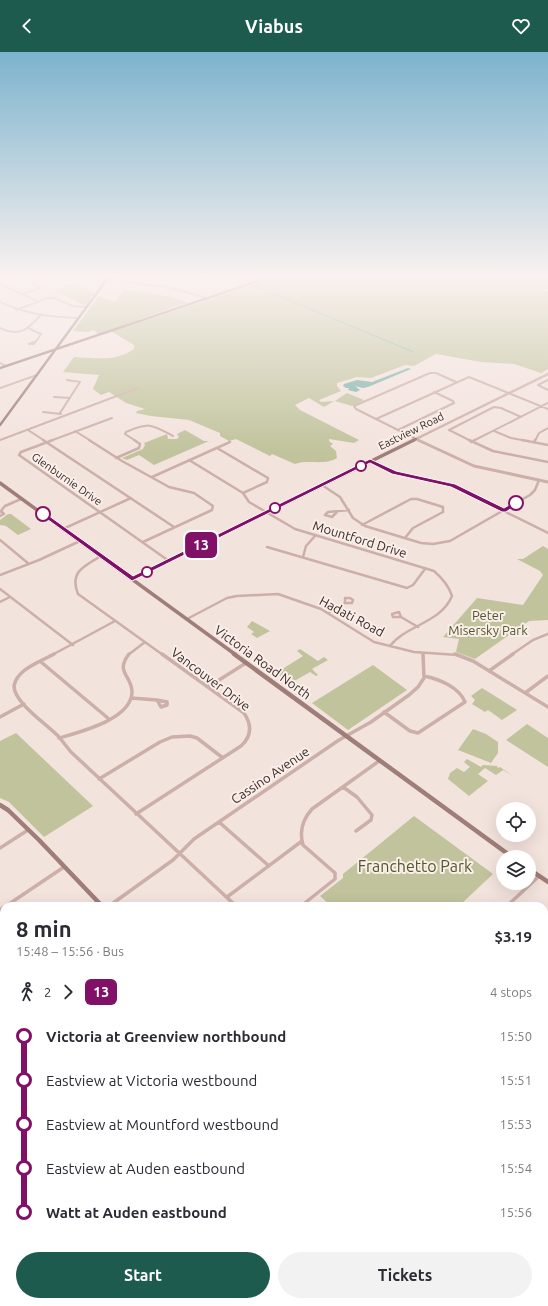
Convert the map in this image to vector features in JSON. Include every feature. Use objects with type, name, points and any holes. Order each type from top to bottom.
[{"type":"main road","points":[[0,424],[65,337]]},
{"type":"main road","points":[[0,368],[94,337]]},
{"type":"main road","points":[[62,340],[63,344],[69,345]]},
{"type":"main road","points":[[41,354],[51,356]]},
{"type":"main road","name":"Eastview Road","points":[[132,579],[416,439]]},
{"type":"main road","name":"Victoria Road North","points":[[0,483],[502,850]]},
{"type":"main road","points":[[0,805],[8,810],[97,902]]},
{"type":"main road","points":[[536,874],[548,882]]},
{"type":"street","points":[[36,341],[39,337]]},
{"type":"street","points":[[0,363],[6,366]]},
{"type":"street","points":[[456,382],[434,373],[430,373],[354,406],[356,409],[474,466],[548,482]]},
{"type":"street","name":"Eastview Road","points":[[416,439],[548,374]]},
{"type":"street","points":[[0,388],[37,375]]},
{"type":"street","points":[[376,419],[466,377],[473,377],[548,409]]},
{"type":"street","points":[[60,413],[80,382],[67,380]]},
{"type":"street","points":[[548,380],[538,385],[548,390]]},
{"type":"street","points":[[0,440],[138,388]]},
{"type":"street","points":[[398,430],[454,403],[453,401],[434,392]]},
{"type":"street","points":[[54,397],[70,398]]},
{"type":"street","points":[[472,442],[548,403]]},
{"type":"street","points":[[521,417],[501,408],[494,407],[449,429],[451,432],[496,452],[548,462]]},
{"type":"street","points":[[44,412],[60,413],[64,416]]},
{"type":"street","name":"Glenburnie Drive","points":[[112,418],[21,452],[19,455],[169,561]]},
{"type":"street","points":[[116,458],[139,448],[140,444],[125,434],[126,432],[145,424],[152,424],[173,436]]},
{"type":"street","points":[[534,442],[539,433],[548,428]]},
{"type":"street","points":[[28,430],[174,527]]},
{"type":"street","points":[[75,431],[116,458],[172,489],[194,493],[213,506],[212,510],[143,542]]},
{"type":"street","points":[[494,431],[511,438],[548,445]]},
{"type":"street","points":[[152,477],[230,442]]},
{"type":"street","points":[[217,448],[268,478],[267,482],[243,493]]},
{"type":"street","name":"Mountford Drive","points":[[189,460],[243,493],[249,502],[294,529],[434,571],[440,576],[450,590],[452,596],[450,601],[434,617],[396,638],[390,646]]},
{"type":"street","points":[[370,461],[394,473],[453,486],[548,533]]},
{"type":"street","points":[[322,486],[340,497],[353,518],[362,525],[370,529],[428,544],[444,543],[504,510],[533,493],[539,480]]},
{"type":"street","points":[[63,529],[131,498]]},
{"type":"street","points":[[0,516],[4,514],[0,511],[5,506],[22,499]]},
{"type":"street","points":[[362,525],[410,499],[417,499],[443,507],[443,512],[413,528],[405,538]]},
{"type":"street","points":[[337,512],[349,510]]},
{"type":"street","points":[[303,557],[306,546],[315,536]]},
{"type":"street","points":[[0,540],[29,564]]},
{"type":"street","points":[[0,575],[29,564],[80,541]]},
{"type":"street","points":[[267,547],[283,553],[303,557],[407,588],[414,585],[425,569]]},
{"type":"street","name":"Vancouver Drive","points":[[101,556],[79,570],[74,579],[74,588],[82,598],[244,713],[249,720],[251,727],[245,743],[136,814]]},
{"type":"street","points":[[0,588],[73,645]]},
{"type":"street","name":"Hadati Road","points":[[186,619],[226,598],[278,594],[328,613],[368,639],[390,646],[423,653],[445,653],[463,656],[548,708]]},
{"type":"street","points":[[0,602],[10,597]]},
{"type":"street","points":[[328,613],[345,603]]},
{"type":"street","points":[[401,617],[418,627]]},
{"type":"street","points":[[115,621],[20,674],[16,680],[14,691],[24,704],[59,738],[71,752],[232,902]]},
{"type":"street","points":[[489,671],[533,640],[548,634]]},
{"type":"street","points":[[59,738],[90,729],[121,711],[131,698],[132,688],[124,672],[123,663],[132,651],[145,642]]},
{"type":"street","points":[[384,712],[410,730],[418,733],[465,702],[462,695],[438,679],[424,676],[423,653]]},
{"type":"street","points":[[42,662],[109,719]]},
{"type":"street","points":[[208,687],[246,663]]},
{"type":"street","name":"Cassino Avenue","points":[[115,902],[173,860],[194,839],[339,740],[417,689],[424,676]]},
{"type":"street","points":[[525,693],[548,676]]},
{"type":"street","points":[[131,698],[157,700]]},
{"type":"street","points":[[0,717],[24,704]]},
{"type":"street","points":[[99,779],[160,742],[172,737],[190,736],[197,738],[223,758]]},
{"type":"street","points":[[307,902],[336,876],[335,872],[306,848],[302,841],[301,827],[306,815],[380,761]]},
{"type":"street","points":[[343,787],[357,797],[372,815],[370,820],[356,831]]},
{"type":"street","points":[[219,822],[269,866]]},
{"type":"street","points":[[0,848],[28,830]]},
{"type":"street","points":[[227,897],[302,841]]},
{"type":"street","points":[[12,902],[64,867]]},
{"type":"street","points":[[511,902],[539,876]]},
{"type":"green space","points":[[120,337],[548,337],[548,369],[541,373],[514,364],[481,362],[436,354],[414,366],[405,365],[371,378],[357,377],[337,383],[337,386],[341,391],[319,400],[321,402],[334,401],[324,407],[309,398],[295,405],[300,410],[359,440],[354,443],[329,439],[329,441],[333,444],[330,446],[336,451],[337,458],[327,462],[305,462],[295,464],[272,454],[270,456],[236,439],[229,441],[220,436],[220,433],[189,420],[136,413],[137,411],[145,409],[126,403],[109,392],[101,395],[93,389],[99,375],[63,372],[74,357],[113,358],[134,349],[134,345]]},
{"type":"green space","points":[[347,393],[364,400],[352,406],[335,401]]},
{"type":"green space","points":[[185,430],[204,441],[209,441],[154,465],[139,455],[127,460],[122,458],[143,449],[145,445],[144,443],[167,434],[168,439],[177,439],[179,437],[177,434]]},
{"type":"green space","points":[[8,514],[11,514],[31,529],[18,535],[6,526],[0,525],[0,520]]},
{"type":"green space","name":"Peter Misersky Park","points":[[543,546],[548,549],[548,620],[529,621],[475,659],[456,652],[459,639],[443,637],[477,598],[523,605],[543,575],[540,571],[517,559],[523,559]]},
{"type":"green space","points":[[252,621],[270,631],[257,638],[251,634],[254,632],[247,627]]},
{"type":"green space","points":[[300,649],[318,661],[324,657],[328,660],[312,669],[318,675],[316,676],[310,672],[291,683],[284,678],[287,677],[285,675],[282,677],[276,673],[303,656],[297,651]]},
{"type":"green space","points":[[373,665],[407,690],[348,730],[312,703]]},
{"type":"green space","points":[[482,688],[517,710],[502,720],[488,710],[485,712],[472,704],[475,700],[471,696]]},
{"type":"green space","points":[[527,724],[548,738],[548,767],[506,740]]},
{"type":"green space","points":[[473,729],[486,734],[498,742],[498,753],[491,763],[458,750]]},
{"type":"green space","points":[[16,733],[93,806],[44,837],[9,802],[0,798],[0,741]]},
{"type":"green space","points":[[467,759],[481,767],[483,765],[497,766],[498,768],[500,767],[513,776],[503,770],[496,775],[485,768],[478,774],[488,781],[469,796],[448,779],[450,773],[457,768],[464,772],[470,767],[464,762]]},
{"type":"green space","name":"Franchetto Park","points":[[414,816],[493,874],[463,902],[327,902],[320,896],[343,878],[343,874]]},
{"type":"water","points":[[408,368],[411,369],[368,387],[363,388],[355,386],[360,390],[356,392],[348,390],[349,388],[343,386],[344,384],[357,380],[372,382]]},
{"type":"waterway","points":[[376,337],[413,352]]},
{"type":"bus line","name":"13","points":[[43,514],[132,579],[370,461],[394,473],[438,481],[467,491],[504,510],[516,503]]}]
